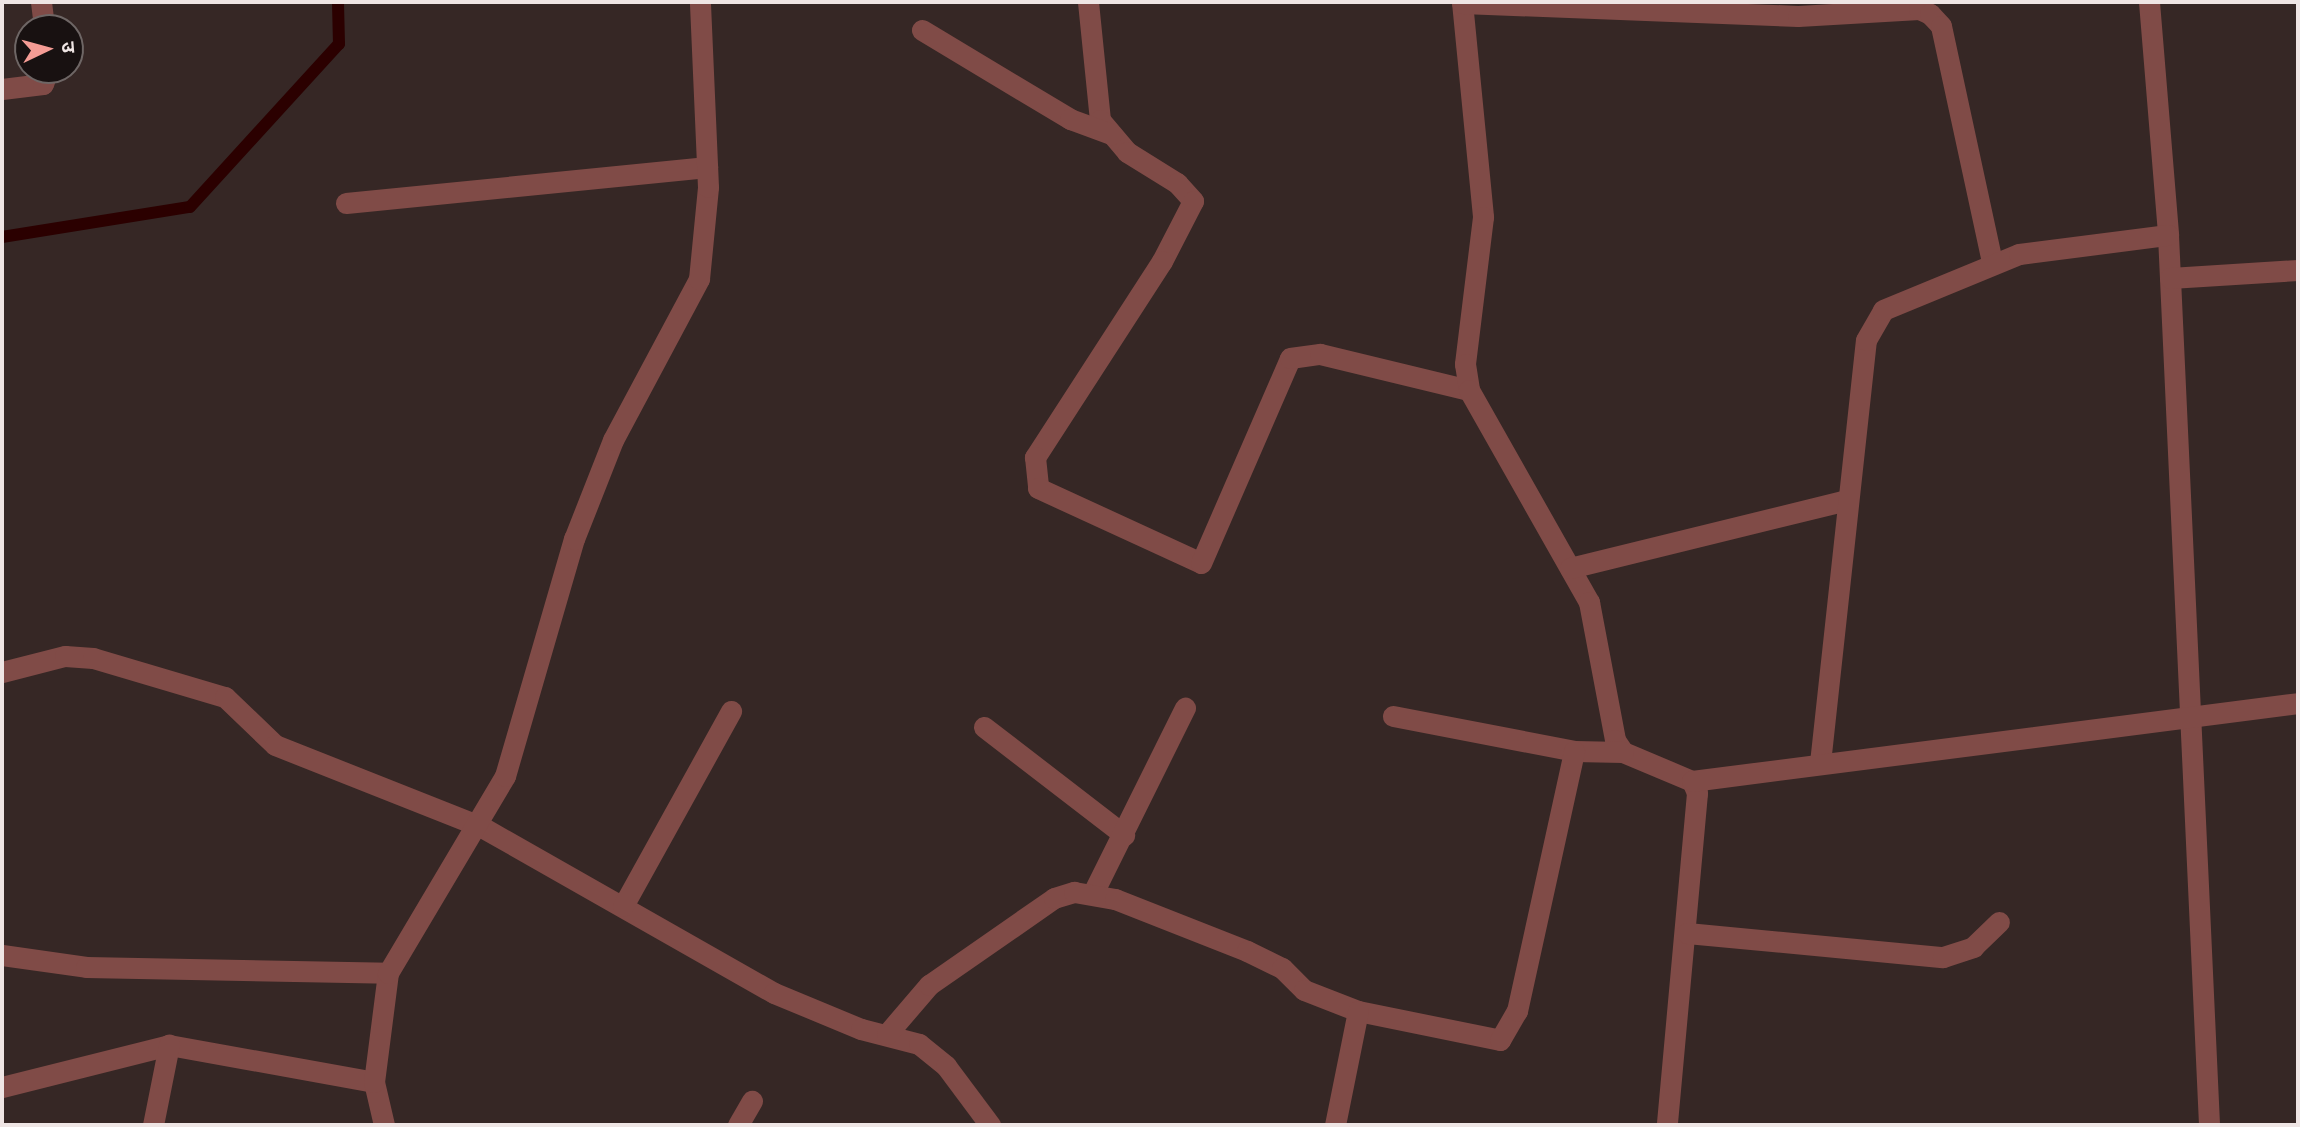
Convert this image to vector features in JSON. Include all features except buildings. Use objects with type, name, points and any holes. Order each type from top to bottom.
[{"type":"street","points":[[384,1125],[374,1082],[388,973],[480,826],[530,703],[574,539],[613,440],[699,279],[707,240],[707,167],[700,2]]},
{"type":"street","points":[[1088,2],[1095,92],[1100,120],[1111,134],[1193,201],[1163,261],[1035,457],[1038,488],[1201,563],[1290,358],[1321,354],[1469,390]]},
{"type":"street","points":[[1623,752],[1613,730],[1597,622],[1570,568],[1469,390],[1465,363],[1483,217],[1462,2],[1798,16],[1919,9],[1930,14],[1941,26],[1992,262]]},
{"type":"street","points":[[2150,2],[2168,234],[2209,1125]]},
{"type":"street","points":[[922,30],[1070,119],[1111,134]]},
{"type":"street","points":[[2,89],[43,84]]},
{"type":"street","points":[[346,203],[707,167]]},
{"type":"street","points":[[1820,763],[1846,500],[1866,340],[1883,310],[1992,262],[2046,248],[2168,234]]},
{"type":"street","points":[[2170,278],[2298,270]]},
{"type":"street","points":[[1570,568],[1846,500]]},
{"type":"street","points":[[2,672],[65,656],[177,679],[225,697],[275,745],[480,826],[774,993],[919,1044],[946,1066],[990,1125]]},
{"type":"street","points":[[1393,716],[1574,751],[1623,752],[1692,781],[2298,703]]},
{"type":"street","points":[[1093,893],[1185,708]]},
{"type":"street","points":[[623,906],[731,711]]},
{"type":"street","points":[[984,727],[1124,835]]},
{"type":"street","points":[[887,1034],[929,985],[979,948],[1054,898],[1093,893],[1247,951],[1282,968],[1304,990],[1358,1011],[1500,1040],[1508,1034],[1574,751]]},
{"type":"street","points":[[1667,1125],[1698,806],[1692,781]]},
{"type":"street","points":[[1687,933],[1943,957],[1973,947],[1999,922]]},
{"type":"street","points":[[2,954],[86,967],[388,973]]},
{"type":"street","points":[[1335,1125],[1358,1011]]},
{"type":"street","points":[[2,1087],[169,1045],[374,1082]]},
{"type":"street","points":[[153,1125],[169,1045]]},
{"type":"street","points":[[738,1125],[752,1101]]},
{"type":"waterway","points":[[2,237],[190,207],[339,44],[338,2]]}]
